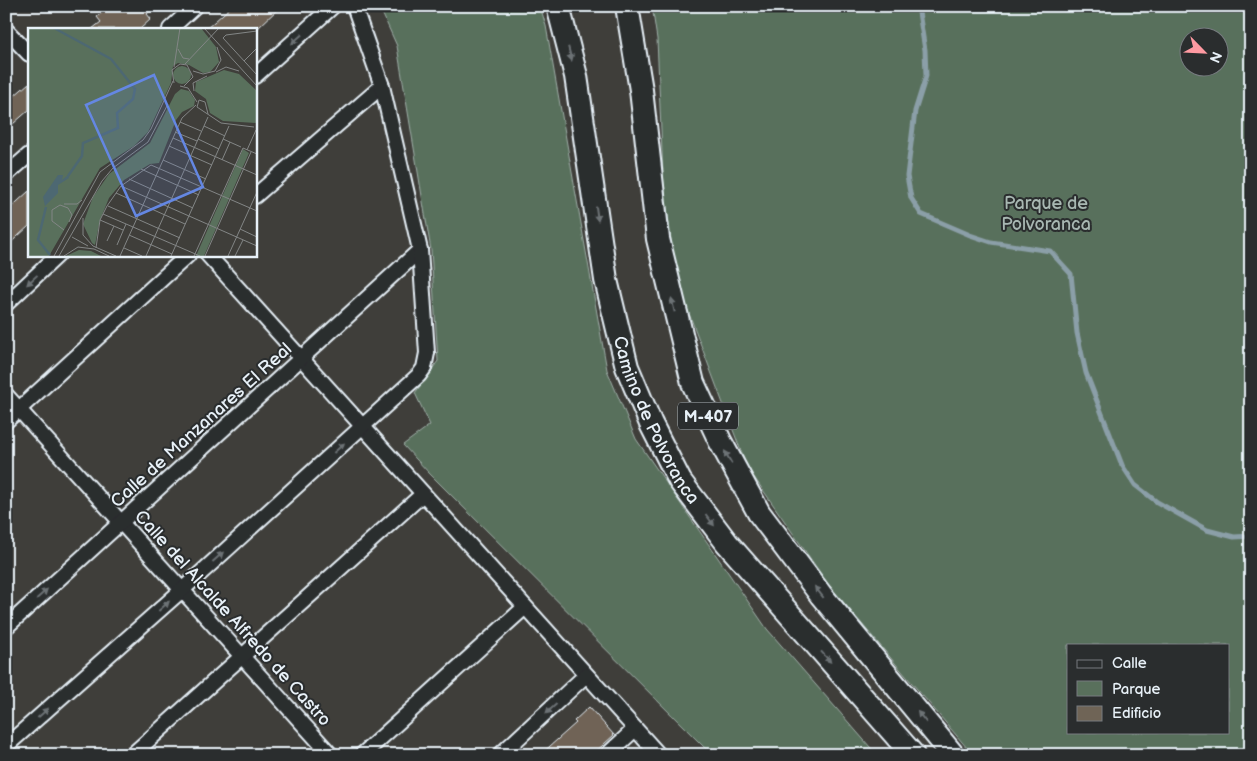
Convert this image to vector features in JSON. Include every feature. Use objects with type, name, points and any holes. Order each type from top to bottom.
[{"type":"highway","name":"Camino de Polvoranca","points":[[558,6],[576,76],[606,280],[627,367],[650,424],[680,481],[726,542],[913,755]]},
{"type":"highway","name":"M-407","points":[[627,6],[641,90],[658,239],[693,383],[720,441],[759,513],[821,595],[953,755]]},
{"type":"street","points":[[171,28],[195,6]]},
{"type":"street","points":[[256,75],[334,6]]},
{"type":"street","points":[[6,746],[182,590],[419,375],[424,368],[427,353],[420,250],[382,86],[354,6]]},
{"type":"street","points":[[6,30],[28,53]]},
{"type":"street","points":[[256,195],[382,86]]},
{"type":"street","points":[[6,175],[28,156]]},
{"type":"street","name":"Calle de Manzanares El Real","points":[[6,627],[420,250]]},
{"type":"street","points":[[6,304],[57,256]]},
{"type":"street","points":[[6,421],[187,256]]},
{"type":"street","points":[[209,256],[659,755]]},
{"type":"street","name":"Calle del Alcalde Alfredo de Castro","points":[[6,395],[331,755]]},
{"type":"street","points":[[132,755],[423,494]]},
{"type":"street","points":[[362,755],[525,608]]},
{"type":"street","points":[[500,755],[586,675]]},
{"type":"street","points":[[607,755],[635,729]]},
{"type":"green space","points":[[379,6],[540,6],[546,26],[607,370],[636,439],[767,629],[877,755],[712,755],[403,445],[430,425],[415,393],[438,361],[431,250],[397,46]]},
{"type":"green space","name":"Parque de Polvoranca","points":[[652,6],[1251,6],[1251,755],[973,755],[828,584],[747,467],[676,279],[663,175],[657,39]]},
{"type":"building","points":[[109,6],[155,6],[147,14],[151,19],[141,28],[93,28],[101,22],[97,17]]},
{"type":"building","points":[[232,6],[281,6],[257,29],[207,28]]},
{"type":"building","points":[[28,84],[28,111],[6,130],[6,103]]},
{"type":"building","points":[[28,192],[28,227],[6,247],[6,212]]},
{"type":"building","points":[[589,707],[614,735],[592,755],[540,755],[576,723],[574,721]]},
{"type":"waterway","points":[[918,6],[925,50],[926,76],[915,111],[907,176],[911,198],[921,214],[991,242],[1050,251],[1071,274],[1077,333],[1086,373],[1122,465],[1135,485],[1157,502],[1207,530],[1234,537],[1251,536]]}]
